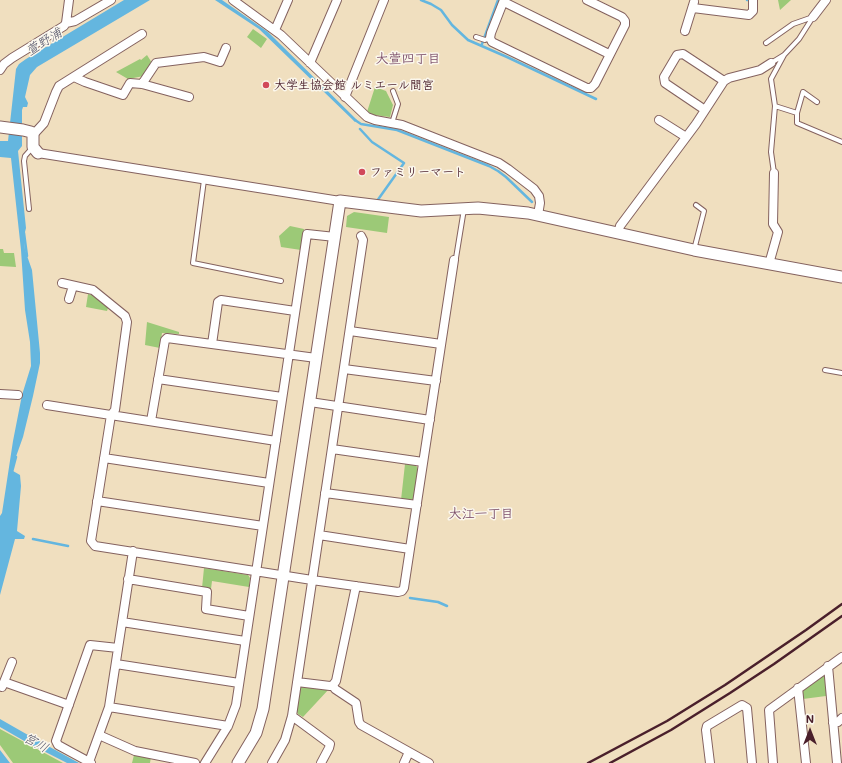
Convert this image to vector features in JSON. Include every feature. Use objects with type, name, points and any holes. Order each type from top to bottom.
[{"type":"street","points":[[66,23],[69,0]]},
{"type":"street","points":[[0,70],[4,64],[12,58],[64,26],[66,23],[75,21],[111,0]]},
{"type":"street","points":[[233,0],[244,3],[275,30],[367,117],[402,125],[499,163],[534,190],[539,196],[540,203],[538,215]]},
{"type":"street","points":[[275,30],[288,0]]},
{"type":"street","points":[[310,63],[337,0]]},
{"type":"street","points":[[345,97],[384,0]]},
{"type":"street","points":[[587,0],[622,17],[625,21],[625,25],[595,84],[591,88],[587,88],[486,39],[491,33],[504,1],[609,54]]},
{"type":"street","points":[[685,31],[693,5],[750,15],[753,11],[752,0]]},
{"type":"street","points":[[813,16],[826,0]]},
{"type":"street","points":[[33,135],[44,123],[56,92],[60,86],[67,80],[142,34]]},
{"type":"street","points":[[142,84],[156,63],[204,57],[220,62],[226,48]]},
{"type":"street","points":[[705,110],[665,83],[664,78],[677,55],[683,54],[724,81]]},
{"type":"street","points":[[618,233],[620,226],[686,137],[724,81],[729,78],[760,70],[771,63]]},
{"type":"street","points":[[74,77],[123,95],[130,83],[142,84],[189,97]]},
{"type":"street","points":[[659,120],[686,137]]},
{"type":"street","points":[[4,127],[31,132],[33,135],[35,150],[204,180],[340,201],[421,211],[497,209],[538,215],[694,250],[842,277]]},
{"type":"street","points":[[769,264],[778,232],[773,224],[774,172]]},
{"type":"street","points":[[238,763],[256,732],[263,709],[340,201]]},
{"type":"street","points":[[205,763],[228,726],[236,705],[307,234],[334,237]]},
{"type":"street","points":[[272,763],[285,740],[292,716],[350,331],[363,240],[362,236]]},
{"type":"street","points":[[62,283],[93,290],[125,316],[126,322],[115,410],[110,415],[90,541],[95,546],[398,592],[402,591],[404,588],[454,260]]},
{"type":"street","points":[[69,299],[73,286]]},
{"type":"street","points":[[212,344],[218,302],[221,300],[295,311]]},
{"type":"street","points":[[350,331],[441,344]]},
{"type":"street","points":[[151,421],[165,340],[167,338],[316,358]]},
{"type":"street","points":[[344,369],[436,381]]},
{"type":"street","points":[[158,379],[282,397]]},
{"type":"street","points":[[0,394],[18,395]]},
{"type":"street","points":[[310,402],[430,420]]},
{"type":"street","points":[[47,405],[276,441]]},
{"type":"street","points":[[332,449],[423,462]]},
{"type":"street","points":[[104,458],[269,484]]},
{"type":"street","points":[[325,493],[417,505]]},
{"type":"street","points":[[97,502],[263,526]]},
{"type":"street","points":[[319,535],[410,548]]},
{"type":"street","points":[[118,648],[90,645],[56,741],[58,745],[90,763],[109,707],[133,551]]},
{"type":"street","points":[[128,579],[207,592],[206,609],[249,616]]},
{"type":"street","points":[[333,686],[336,681],[356,586]]},
{"type":"street","points":[[122,622],[245,641]]},
{"type":"street","points":[[773,763],[768,710],[842,657]]},
{"type":"street","points":[[12,662],[3,685],[69,705]]},
{"type":"street","points":[[116,664],[239,683]]},
{"type":"street","points":[[828,666],[837,763]]},
{"type":"street","points":[[297,682],[333,686],[356,704],[359,722],[361,725],[429,763]]},
{"type":"street","points":[[798,688],[806,763]]},
{"type":"street","points":[[710,763],[706,730],[707,726],[742,705],[747,708],[752,763]]},
{"type":"street","points":[[109,707],[228,726]]},
{"type":"street","points":[[292,716],[330,744],[321,763]]},
{"type":"street","points":[[833,724],[842,718]]},
{"type":"street","points":[[99,735],[135,751],[195,763]]},
{"type":"street","points":[[404,763],[409,752]]},
{"type":"lane","points":[[766,44],[793,24],[813,16]]},
{"type":"lane","points":[[774,172],[771,152],[775,106],[771,79],[784,55],[799,39],[813,16]]},
{"type":"lane","points":[[476,37],[486,39]]},
{"type":"lane","points":[[771,63],[784,55]]},
{"type":"lane","points":[[392,123],[398,104],[393,91]]},
{"type":"lane","points":[[817,102],[803,92],[797,113],[797,123],[842,142]]},
{"type":"lane","points":[[775,106],[797,113]]},
{"type":"lane","points":[[28,209],[24,161],[25,156],[35,150]]},
{"type":"lane","points":[[204,180],[193,264],[281,281]]},
{"type":"lane","points":[[694,250],[704,211],[696,205]]},
{"type":"lane","points":[[454,260],[456,258],[464,209]]},
{"type":"lane","points":[[825,370],[842,372]]},
{"type":"green space","points":[[778,0],[791,0],[780,10]]},
{"type":"green space","points":[[253,29],[267,39],[261,48],[247,37]]},
{"type":"green space","points":[[147,55],[152,63],[144,76],[128,79],[116,72],[140,59],[141,60]]},
{"type":"green space","points":[[375,87],[386,91],[393,105],[390,117],[374,115],[367,112]]},
{"type":"green space","points":[[354,212],[389,217],[387,233],[346,227],[347,216]]},
{"type":"green space","points":[[290,226],[304,229],[301,250],[281,247],[279,236]]},
{"type":"green space","points":[[0,249],[3,249],[4,253],[14,253],[16,267],[0,266]]},
{"type":"green space","points":[[88,294],[92,295],[108,308],[107,311],[86,307]]},
{"type":"green space","points":[[147,322],[179,332],[179,334],[162,333],[160,348],[145,345]]},
{"type":"green space","points":[[405,464],[416,465],[418,470],[414,498],[410,501],[401,500]]},
{"type":"green space","points":[[204,568],[248,575],[250,578],[249,587],[212,581],[211,589],[202,588]]},
{"type":"green space","points":[[822,675],[826,676],[826,696],[803,699],[802,689]]},
{"type":"green space","points":[[304,686],[329,689],[303,717],[298,714],[296,710],[300,688]]},
{"type":"green space","points":[[0,729],[63,763],[13,763],[0,745]]},
{"type":"green space","points":[[134,755],[151,757],[150,763],[132,763]]},
{"type":"water","points":[[124,0],[150,0],[37,67],[30,75],[25,97],[28,103],[27,107],[23,107],[22,110],[22,146],[18,151],[26,228],[24,236],[25,250],[32,270],[40,363],[23,437],[13,465],[13,471],[20,475],[21,486],[17,531],[25,536],[24,539],[15,539],[0,595],[0,516],[2,513],[22,395],[31,366],[30,342],[25,310],[21,250],[11,158],[0,157],[0,141],[8,141],[16,69],[19,64]]},
{"type":"water","points":[[215,0],[222,0],[268,32],[357,120],[355,122],[259,29]]},
{"type":"water","name":"宮川","points":[[0,719],[79,763],[67,763],[26,742],[0,727]]},
{"type":"water","points":[[0,750],[10,763],[0,763]]},
{"type":"waterway","points":[[421,0],[441,10],[452,25],[468,40],[596,99]]},
{"type":"waterway","points":[[482,44],[498,0]]},
{"type":"waterway","points":[[355,120],[361,124],[397,130],[489,166],[506,177],[532,202]]},
{"type":"waterway","points":[[360,129],[372,142],[404,163],[377,201]]},
{"type":"waterway","points":[[24,233],[27,256]]},
{"type":"waterway","points":[[12,472],[16,457]]},
{"type":"waterway","points":[[33,539],[68,546]]},
{"type":"waterway","points":[[410,598],[438,602],[447,606]]},
{"type":"railway","points":[[588,763],[667,721],[725,685],[842,604]]},
{"type":"railway","points":[[610,763],[671,730],[730,693],[842,616]]},
{"type":"place","name":"大学生協会館 ルミエール間宮","points":[[266,85]]},
{"type":"place","name":"ファミリーマート","points":[[362,172]]},
{"type":"district","name":"大萱四丁目","points":[[408,59]]},
{"type":"district","name":"大江一丁目","points":[[481,514]]},
{"type":"water label","name":"萱野浦","points":[[44,42]]}]
